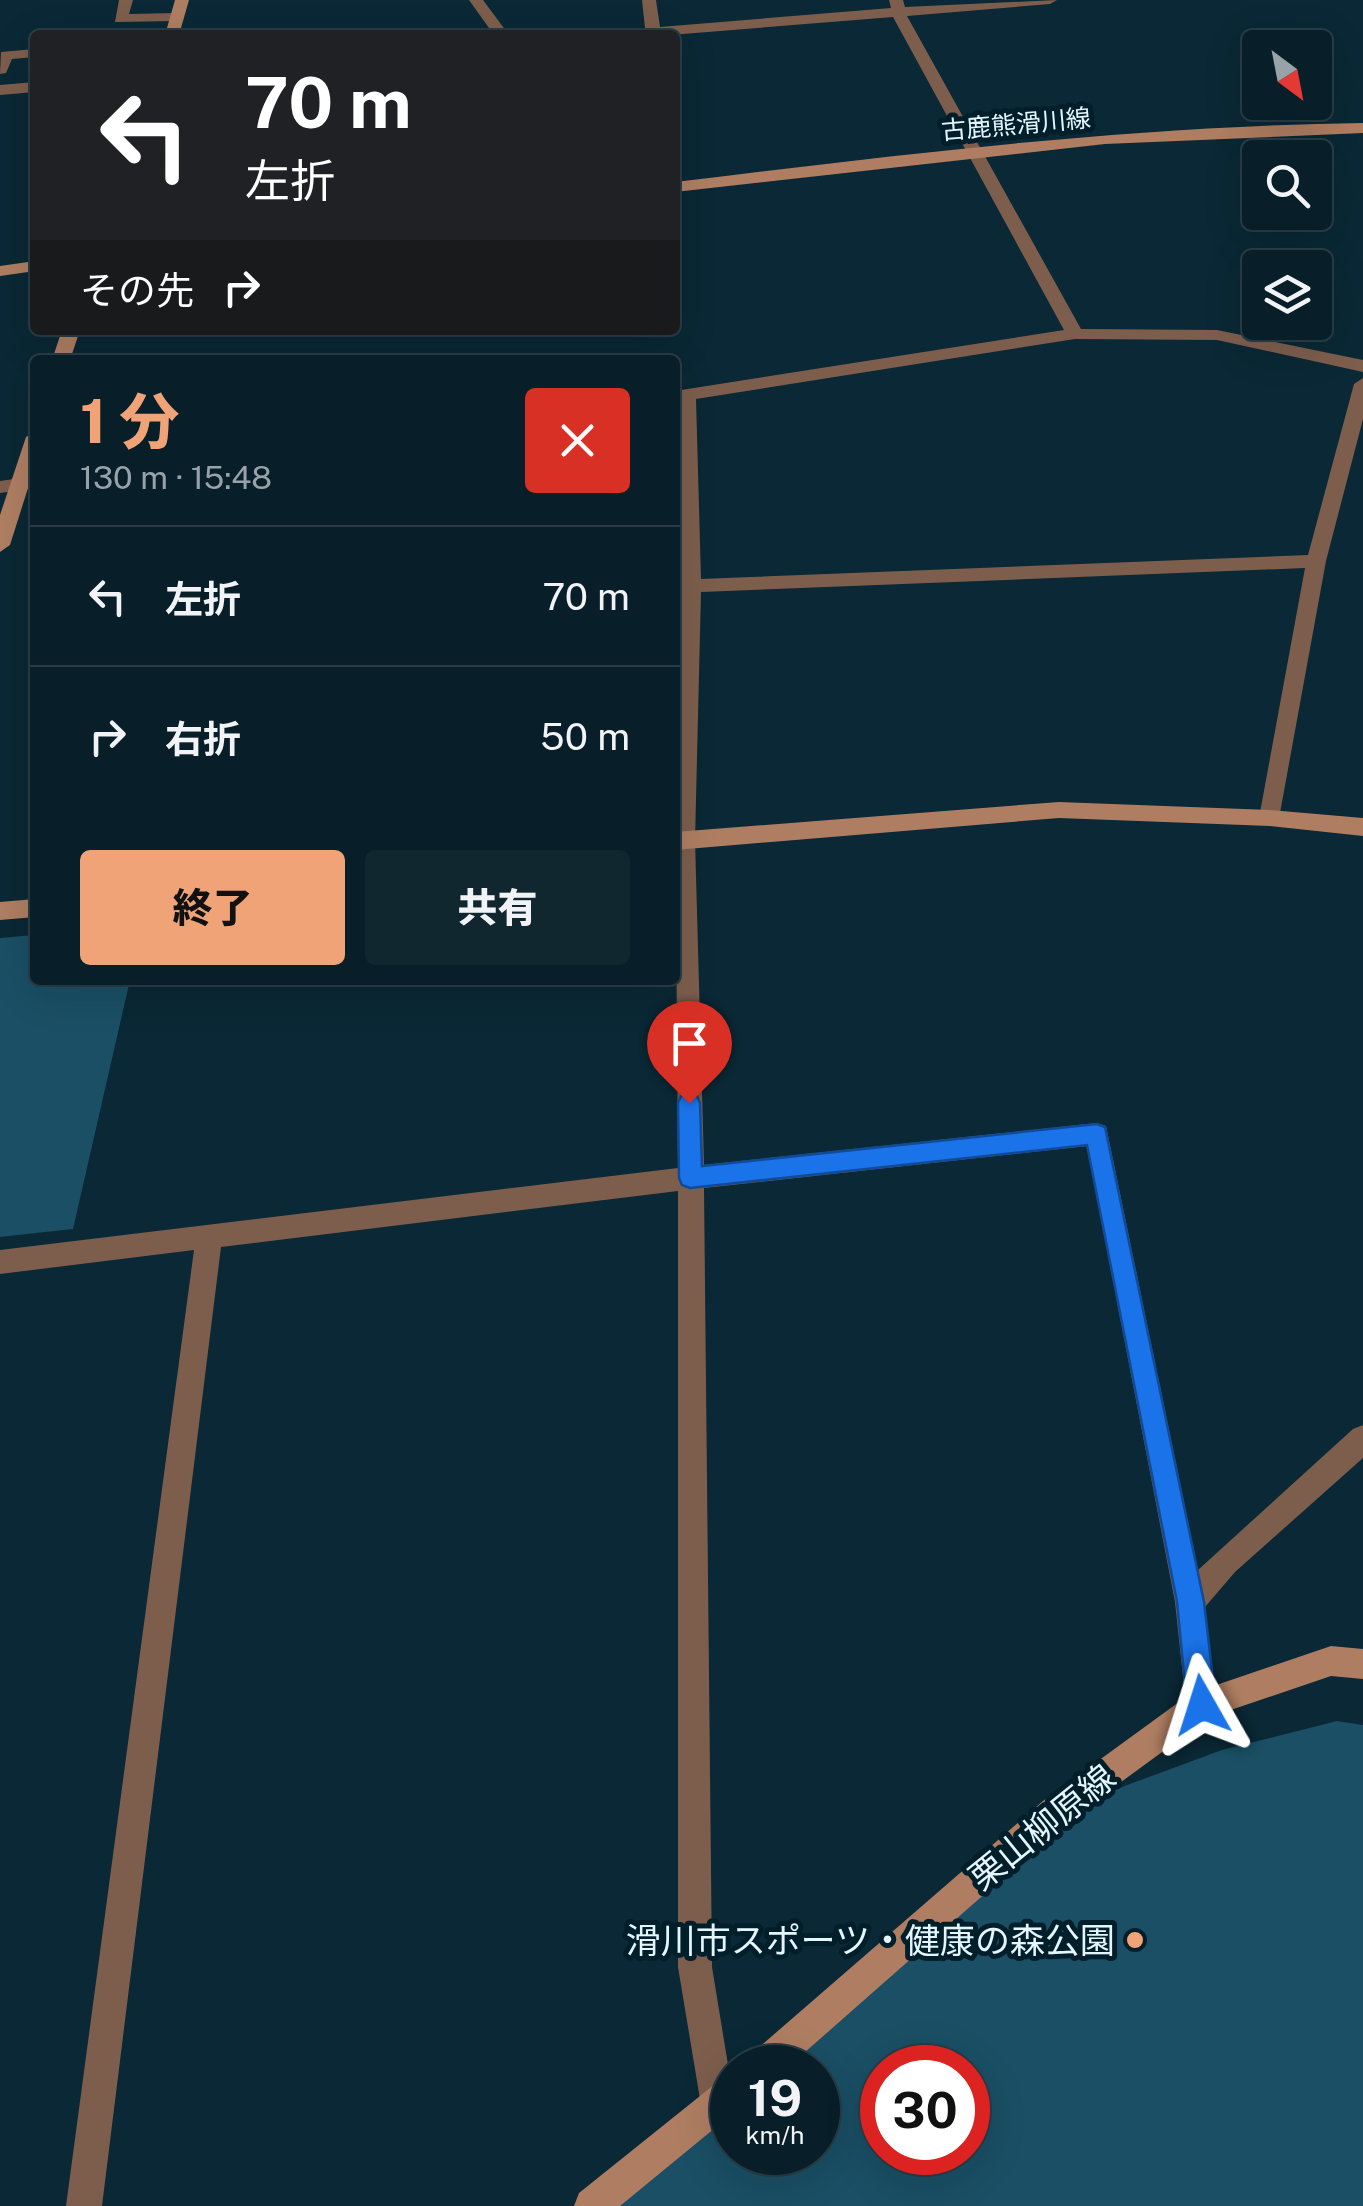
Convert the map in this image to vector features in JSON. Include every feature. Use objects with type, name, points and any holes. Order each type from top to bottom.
[{"type":"main road","points":[[173,30],[182,0]]},
{"type":"main road","name":"古鹿熊滑川線","points":[[680,186],[974,151],[1306,128],[1363,128]]},
{"type":"main road","points":[[0,271],[30,267]]},
{"type":"main road","points":[[0,545],[30,452]]},
{"type":"main road","points":[[680,840],[1058,810],[1270,818],[1363,826]]},
{"type":"main road","points":[[0,911],[30,908]]},
{"type":"main road","name":"栗山柳原線","points":[[787,2045],[1054,1812],[1202,1705],[1331,1661],[1363,1664]]},
{"type":"main road","points":[[592,2206],[710,2110]]},
{"type":"street","points":[[116,30],[126,0]]},
{"type":"street","points":[[476,0],[498,30]]},
{"type":"street","points":[[649,0],[652,30]]},
{"type":"street","points":[[672,30],[897,7],[1050,0]]},
{"type":"street","points":[[897,7],[1075,334]]},
{"type":"street","points":[[120,18],[177,16]]},
{"type":"street","points":[[4,60],[30,53]]},
{"type":"street","points":[[4,60],[30,65]]},
{"type":"street","points":[[0,90],[30,87]]},
{"type":"street","points":[[680,819],[691,586],[681,396],[1075,334],[1217,335],[1363,366]]},
{"type":"street","points":[[1270,818],[1316,561],[1363,384]]},
{"type":"street","points":[[691,586],[1316,561]]},
{"type":"street","points":[[680,871],[690,1178],[695,1967],[713,2045]]},
{"type":"street","points":[[0,1262],[690,1178],[1097,1134],[1190,1602],[1202,1705]]},
{"type":"street","points":[[84,2206],[209,1236]]},
{"type":"street","points":[[1190,1602],[1225,1562],[1363,1439]]},
{"type":"shaded area","points":[[30,935],[30,985],[129,985],[73,1229],[0,1237],[0,938]]},
{"type":"shaded area","name":"滑川市スポーツ・健康の森公園","points":[[1337,1721],[1363,1725],[1363,2206],[592,2206],[710,2110],[710,2175],[840,2175],[840,2045],[786,2045],[1054,1812],[1222,1750]]},
{"type":"place","name":"滑川市スポーツ・健康の森公園","points":[[1135,1940]]},
{"type":"route","points":[[689,1103],[690,1178],[1097,1134],[1190,1602],[1202,1705]]}]
